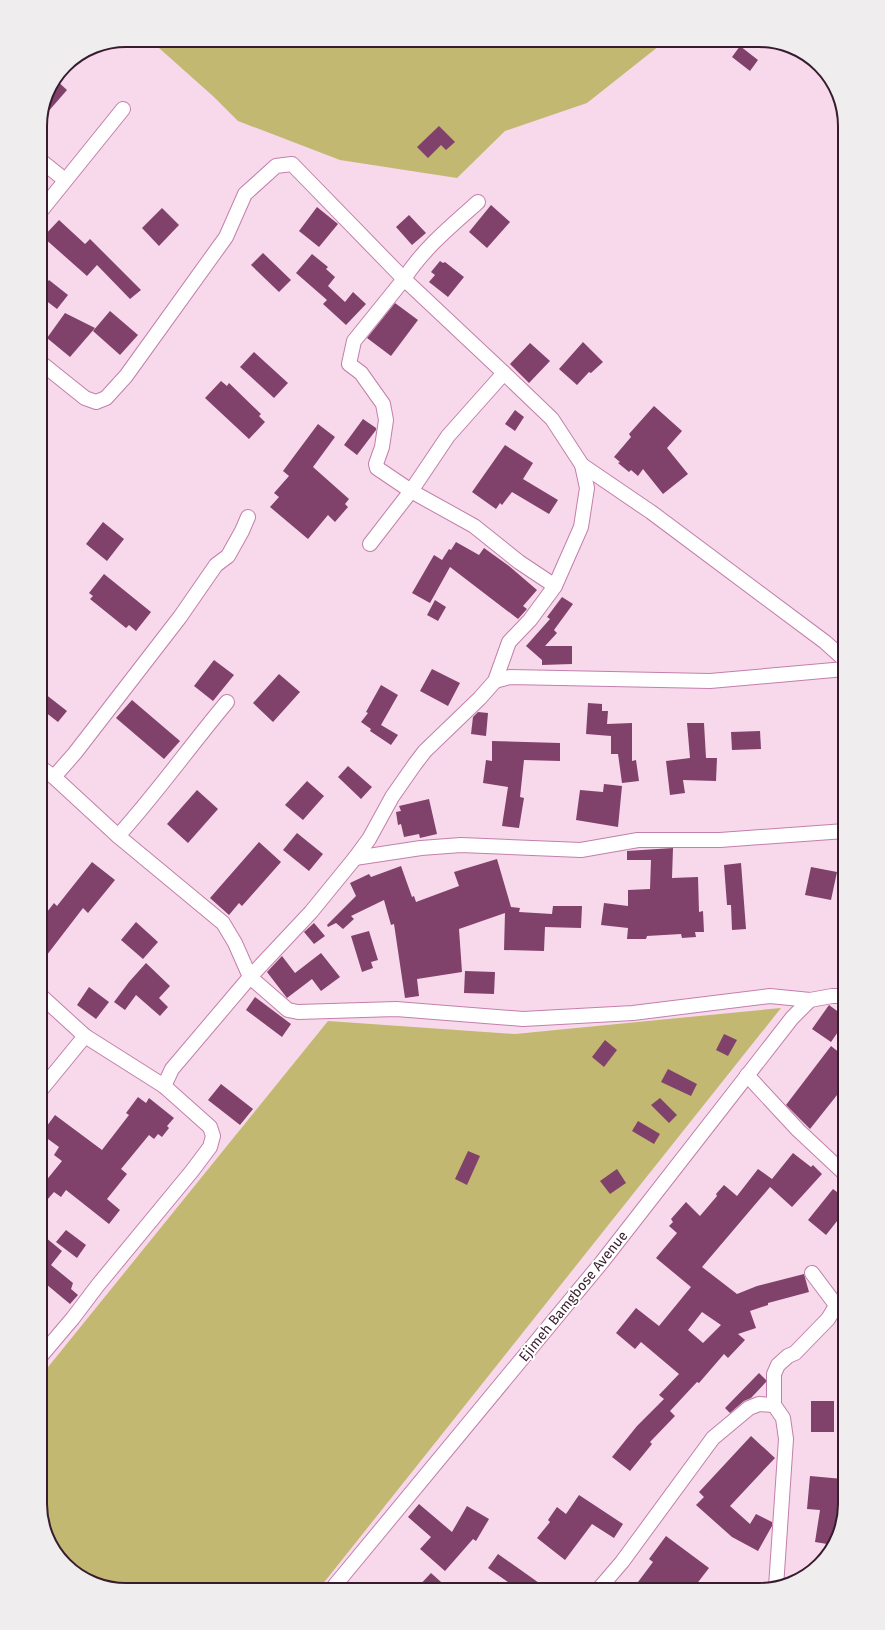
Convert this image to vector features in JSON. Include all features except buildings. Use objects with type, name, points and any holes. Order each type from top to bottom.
[{"type":"street","points":[[47,203],[123,109]]},
{"type":"street","points":[[47,368],[85,398],[96,402],[106,398],[126,376],[226,237],[245,194],[276,166],[292,164],[404,278],[552,419],[582,465],[587,488],[581,527],[555,586],[530,620],[509,642],[495,681],[480,698],[425,751],[414,764],[392,797],[369,839],[355,858],[311,912],[250,976],[184,1054],[172,1069],[164,1086]]},
{"type":"street","points":[[47,166],[65,180]]},
{"type":"street","points":[[478,202],[451,226],[414,263],[354,342],[350,364],[360,373],[383,404],[386,420],[382,447],[376,464],[377,468],[411,491],[474,526],[519,562],[555,586]]},
{"type":"street","points":[[370,544],[411,491],[448,436],[504,373]]},
{"type":"street","points":[[582,465],[651,512],[825,642],[838,654]]},
{"type":"street","points":[[54,777],[75,753],[180,617],[216,565],[228,556],[248,517]]},
{"type":"street","points":[[495,681],[510,677],[710,681],[838,670]]},
{"type":"street","points":[[118,836],[165,781],[227,702]]},
{"type":"street","points":[[47,772],[118,836],[223,923],[250,976],[288,1010],[298,1012],[396,1009],[523,1019],[633,1013],[770,996],[810,1000],[838,996]]},
{"type":"street","points":[[355,858],[421,848],[461,845],[581,850],[638,840],[720,840],[838,832]]},
{"type":"street","name":"Ejimeh Bamgbose Avenue","points":[[337,1583],[602,1262],[792,1018],[810,1000]]},
{"type":"street","points":[[47,1002],[84,1036],[164,1086],[210,1127],[213,1136],[210,1147],[187,1177],[47,1349]]},
{"type":"street","points":[[47,1083],[84,1036]]},
{"type":"street","points":[[747,1075],[798,1130],[838,1167]]},
{"type":"street","points":[[812,1273],[838,1308]]},
{"type":"street","points":[[776,1581],[786,1439],[783,1418],[774,1405],[774,1374],[778,1365],[788,1356],[795,1353],[828,1319],[838,1314]]},
{"type":"street","points":[[604,1583],[622,1562],[713,1438],[749,1408],[759,1404],[774,1405]]},
{"type":"shaded area","points":[[158,47],[658,47],[587,103],[505,131],[457,178],[340,160],[238,121],[214,97]]},
{"type":"shaded area","points":[[781,1008],[324,1583],[121,1583],[101,1579],[82,1570],[60,1548],[51,1529],[48,1514],[47,1368],[328,1021],[515,1034]]}]
